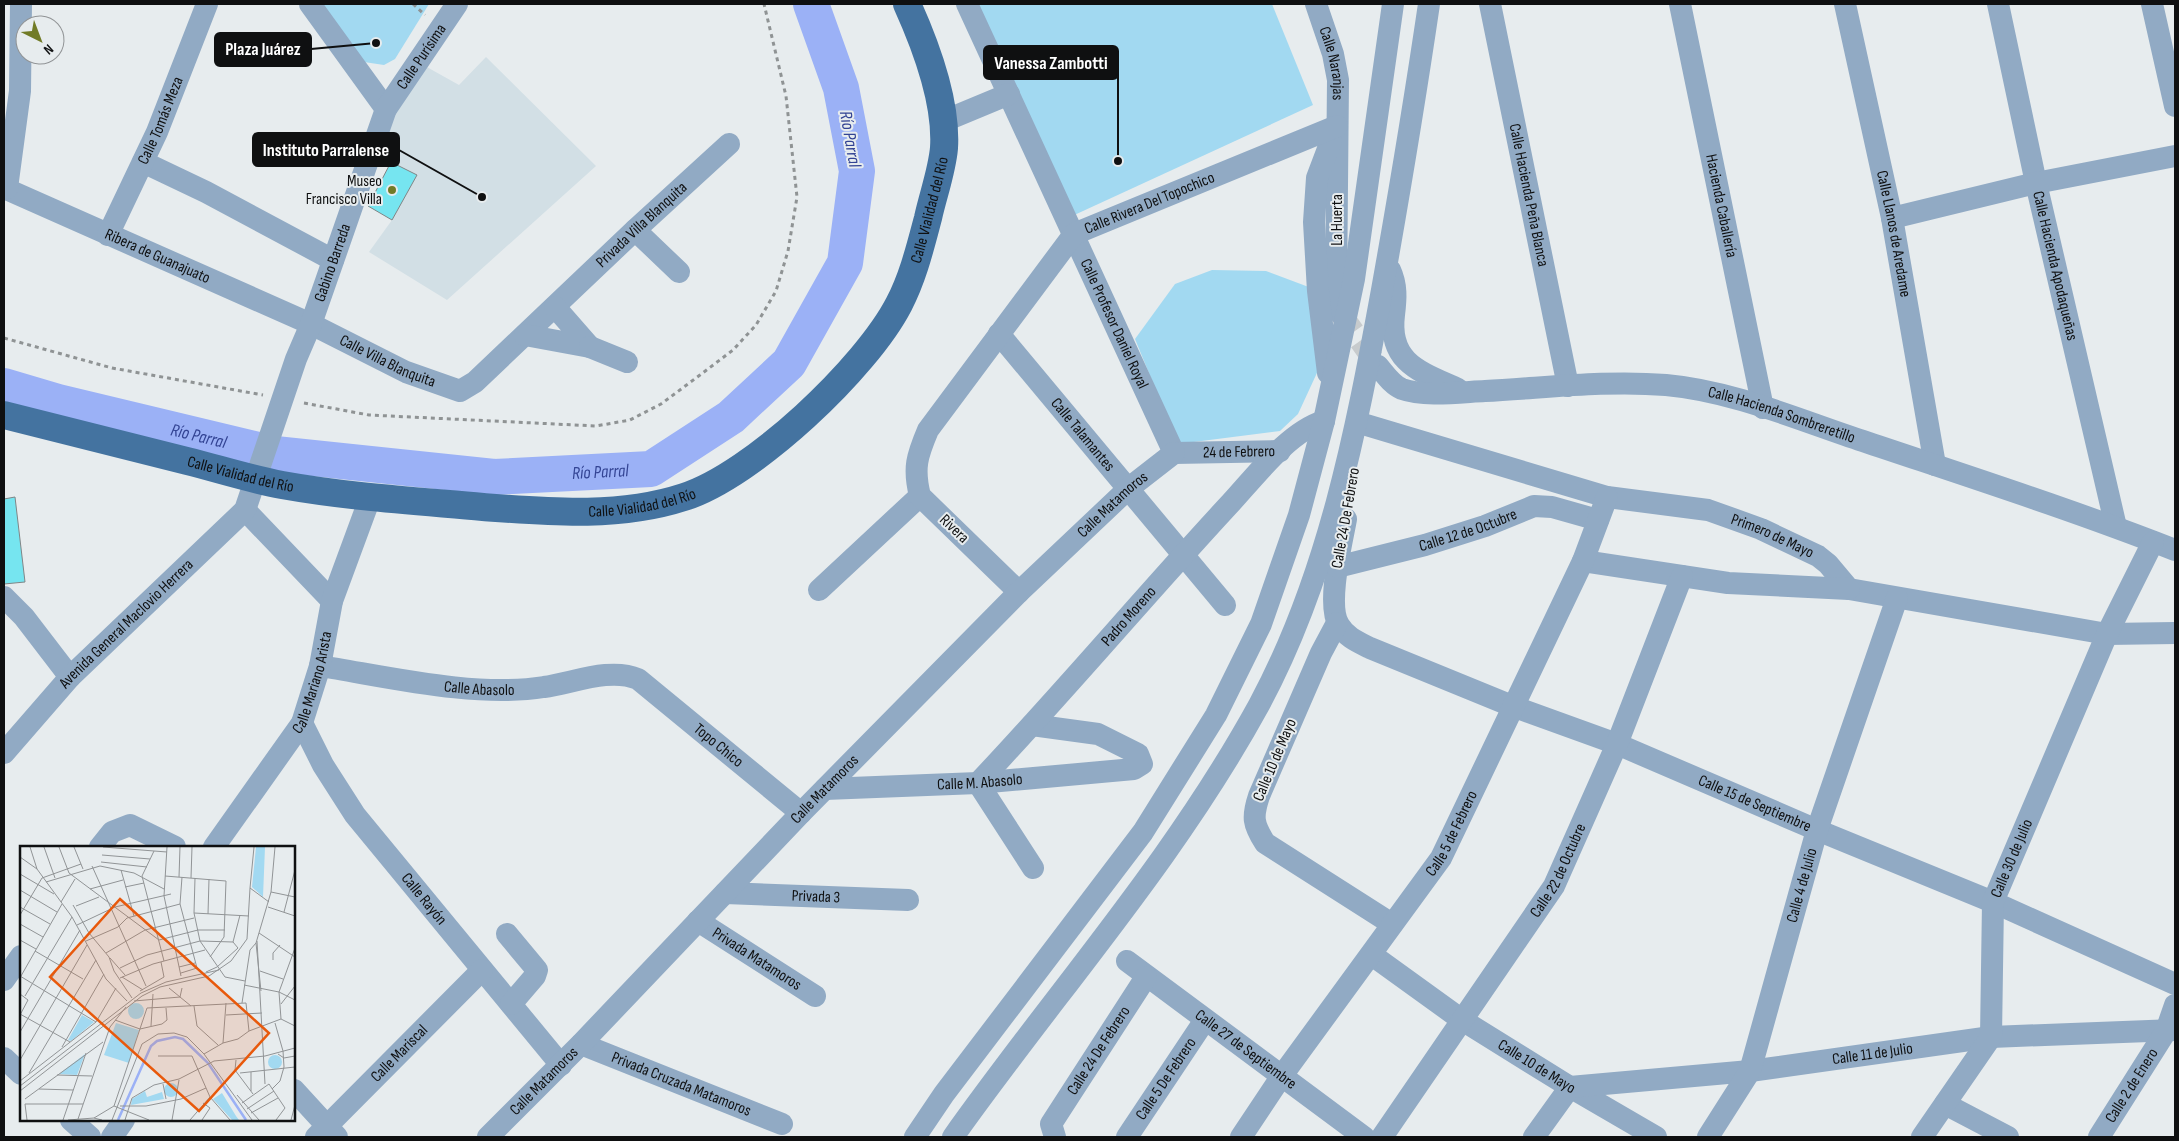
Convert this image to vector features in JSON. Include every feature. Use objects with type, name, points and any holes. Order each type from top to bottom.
[{"type":"main road","name":"Calle Vialidad del Río","points":[[4,415],[279,484],[370,498],[540,511],[633,510],[686,497],[732,475],[771,445],[817,404],[867,352],[888,325],[910,282],[942,162],[944,121],[928,54],[907,4]]},
{"type":"street","points":[[5,188],[21,4]]},
{"type":"street","name":"Calle Tomás Meza","points":[[108,234],[171,98],[207,4]]},
{"type":"street","points":[[310,4],[386,109]]},
{"type":"street","name":"Calle Purísima","points":[[386,109],[457,4]]},
{"type":"street","name":"Calle Profesor Daniel Royal","points":[[967,4],[1174,453]]},
{"type":"street","name":"Calle Naranjas","points":[[1316,4],[1334,54],[1338,80],[1337,126]]},
{"type":"street","points":[[915,1137],[944,1094],[1142,832],[1216,715],[1261,624],[1299,515],[1324,421],[1354,280],[1393,4]]},
{"type":"street","points":[[953,1137],[1013,1054],[1145,885],[1206,797],[1260,703],[1301,615],[1331,527],[1352,440],[1387,262],[1429,4]]},
{"type":"street","name":"Calle Hacienda Peña Blanca","points":[[1490,4],[1568,386]]},
{"type":"street","name":"Hacienda Caballería","points":[[1680,4],[1763,408]]},
{"type":"street","name":"Calle Llanos de Aredame","points":[[1845,4],[1892,218],[1934,465]]},
{"type":"street","name":"Calle Hacienda Apodaqueñas","points":[[1998,4],[2036,183],[2116,527]]},
{"type":"street","points":[[2152,4],[2175,106]]},
{"type":"street","points":[[944,121],[1009,94]]},
{"type":"street","name":"Gabino Barreda","points":[[247,504],[296,359],[311,324],[386,109]]},
{"type":"street","points":[[1330,391],[1318,291],[1314,222],[1317,178],[1337,126]]},
{"type":"street","name":"Calle Rivera Del Topochico","points":[[920,496],[915,475],[918,453],[928,430],[1074,234],[1337,126]]},
{"type":"street","name":"La Huerta","points":[[1337,126],[1336,290],[1341,314]]},
{"type":"street","name":"Privada Villa Blanquita","points":[[467,388],[729,144]]},
{"type":"street","points":[[1892,218],[2036,183],[2175,156]]},
{"type":"street","points":[[143,162],[206,192],[333,260]]},
{"type":"street","name":"Ribera de Guanajuato","points":[[5,188],[311,324]]},
{"type":"street","points":[[635,230],[679,272]]},
{"type":"street","points":[[1387,262],[1395,285],[1393,339],[1398,351],[1407,362],[1421,372],[1463,392]]},
{"type":"street","points":[[554,307],[590,347]]},
{"type":"street","name":"Calle Villa Blanquita","points":[[311,324],[406,372],[454,390],[467,388]]},
{"type":"street","name":"Calle Talamantes","points":[[999,334],[1225,605]]},
{"type":"street","points":[[525,335],[590,347],[627,362]]},
{"type":"street","name":"Calle Hacienda Sombreretillo","points":[[1378,366],[1389,380],[1401,388],[1416,392],[1463,392],[1568,386],[1666,385],[1708,392],[1763,408],[1934,465],[2116,527],[2175,550]]},
{"type":"street","name":"Primero de Mayo","points":[[1364,419],[1607,497],[1708,510],[1761,529],[1818,556],[1828,564],[1849,589]]},
{"type":"street","name":"Calle 24 De Febrero","points":[[1337,623],[1334,599],[1337,568],[1364,419]]},
{"type":"street","name":"24 de Febrero","points":[[1174,453],[1280,451],[1304,430],[1324,421]]},
{"type":"street","name":"Padro Moreno","points":[[978,783],[1183,555],[1280,451]]},
{"type":"street","name":"Calle Matamoros","points":[[488,1137],[581,1044],[801,813],[1019,592],[1129,488],[1174,453]]},
{"type":"street","points":[[819,590],[920,496]]},
{"type":"street","name":"Rivera","points":[[920,496],[1019,592]]},
{"type":"street","name":"Calle 5 de Febrero","points":[[1241,1137],[1281,1077],[1372,955],[1440,858],[1583,561],[1607,497]]},
{"type":"street","name":"Calle Mariano Arista","points":[[215,846],[302,724],[320,666],[332,601],[370,498]]},
{"type":"street","points":[[247,504],[332,601]]},
{"type":"street","name":"Avenida General Maclovio Herrera","points":[[4,754],[70,677],[247,504]]},
{"type":"street","name":"Calle 12 de Octubre","points":[[1337,568],[1425,545],[1485,526],[1534,506],[1560,509],[1598,520]]},
{"type":"street","name":"Calle 30 de Julio","points":[[1991,1036],[1993,902],[2108,634],[2153,542]]},
{"type":"street","points":[[1583,561],[1728,583],[1849,589],[2108,634],[2175,633]]},
{"type":"street","name":"Calle 22 de Octubre","points":[[1382,1137],[1539,911],[1554,886],[1617,744],[1682,576]]},
{"type":"street","points":[[4,597],[24,617],[70,677]]},
{"type":"street","name":"Calle 4 de Julio","points":[[1708,1137],[1750,1071],[1817,830],[1897,598]]},
{"type":"street","name":"Calle 15 de Septiembre","points":[[1337,623],[1352,639],[1370,648],[1512,706],[1617,744],[1817,830],[1993,902],[2175,984]]},
{"type":"street","name":"Calle 10 de Mayo","points":[[1337,623],[1321,653],[1259,796],[1254,812],[1256,828],[1265,843],[1392,924]]},
{"type":"street","name":"Calle Abasolo","points":[[320,666],[464,688],[506,691],[542,688],[620,674],[638,679]]},
{"type":"street","name":"Topo Chico","points":[[638,679],[801,813]]},
{"type":"street","name":"Calle Rayón","points":[[302,724],[322,765],[354,815],[561,1064]]},
{"type":"street","name":"Calle M. Abasolo","points":[[825,789],[978,783],[1134,769],[1142,764],[1138,754],[1098,734],[1032,725]]},
{"type":"street","points":[[978,783],[1033,868]]},
{"type":"street","points":[[101,846],[112,832],[130,825],[173,846]]},
{"type":"street","name":"Privada 3","points":[[725,893],[908,900]]},
{"type":"street","name":"Privada Matamoros","points":[[698,921],[816,996]]},
{"type":"street","points":[[507,934],[537,970],[511,1004]]},
{"type":"street","name":"Calle 10 de Mayo","points":[[1372,955],[1462,1020],[1570,1087],[1656,1137]]},
{"type":"street","points":[[4,980],[20,957]]},
{"type":"street","name":"Calle 27 de Septiembre","points":[[1127,961],[1146,977],[1364,1137]]},
{"type":"street","name":"Calle Mariscal","points":[[326,1134],[482,970]]},
{"type":"street","name":"Calle 24 De Febrero","points":[[1053,1131],[1146,977]]},
{"type":"street","name":"Calle 2 de Enero","points":[[2099,1137],[2170,1030],[2175,1005]]},
{"type":"street","name":"Calle 5 De Febrero","points":[[1127,1137],[1205,1020]]},
{"type":"street","name":"Calle 11 de Julio","points":[[1570,1087],[1750,1071],[1991,1036],[2170,1030]]},
{"type":"street","points":[[1922,1137],[1991,1036]]},
{"type":"street","name":"Privada Cruzada Matamoros","points":[[581,1044],[782,1124]]},
{"type":"street","points":[[4,1058],[20,1073]]},
{"type":"street","points":[[1534,1137],[1570,1087]]},
{"type":"street","points":[[295,1091],[326,1134]]},
{"type":"street","points":[[1945,1104],[2008,1137]]},
{"type":"street","points":[[72,1121],[90,1137]]},
{"type":"street","points":[[112,1137],[123,1121]]},
{"type":"shaded area","points":[[322,4],[429,4],[395,59],[384,65],[364,62]]},
{"type":"shaded area","points":[[974,4],[1272,4],[1313,105],[1070,217]]},
{"type":"shaded area","points":[[486,57],[596,166],[447,300],[369,252],[392,220],[416,175],[391,162],[376,151],[383,126],[425,66],[459,85]]},
{"type":"shaded area","points":[[1212,270],[1266,271],[1314,289],[1328,349],[1298,414],[1280,431],[1178,444],[1135,339],[1175,284]]},
{"type":"building","name":"Museo Francisco Villa","points":[[391,162],[417,175],[392,220],[368,206]]},
{"type":"building","points":[[15,497],[25,582],[4,584],[4,499]]},
{"type":"waterway","name":"Río Parral","points":[[4,386],[58,402],[275,454],[494,477],[651,469],[731,417],[789,363],[845,263],[857,171],[841,88],[811,4]]},
{"type":"tunnel","points":[[1341,314],[1378,366]]},
{"type":"place","name":"Plaza Juárez","points":[[376,43]]},
{"type":"place","name":"Vanessa Zambotti","points":[[1118,161]]},
{"type":"place","name":"Museo Francisco Villa","points":[[392,190]]},
{"type":"place","name":"Instituto Parralense","points":[[482,197]]}]
